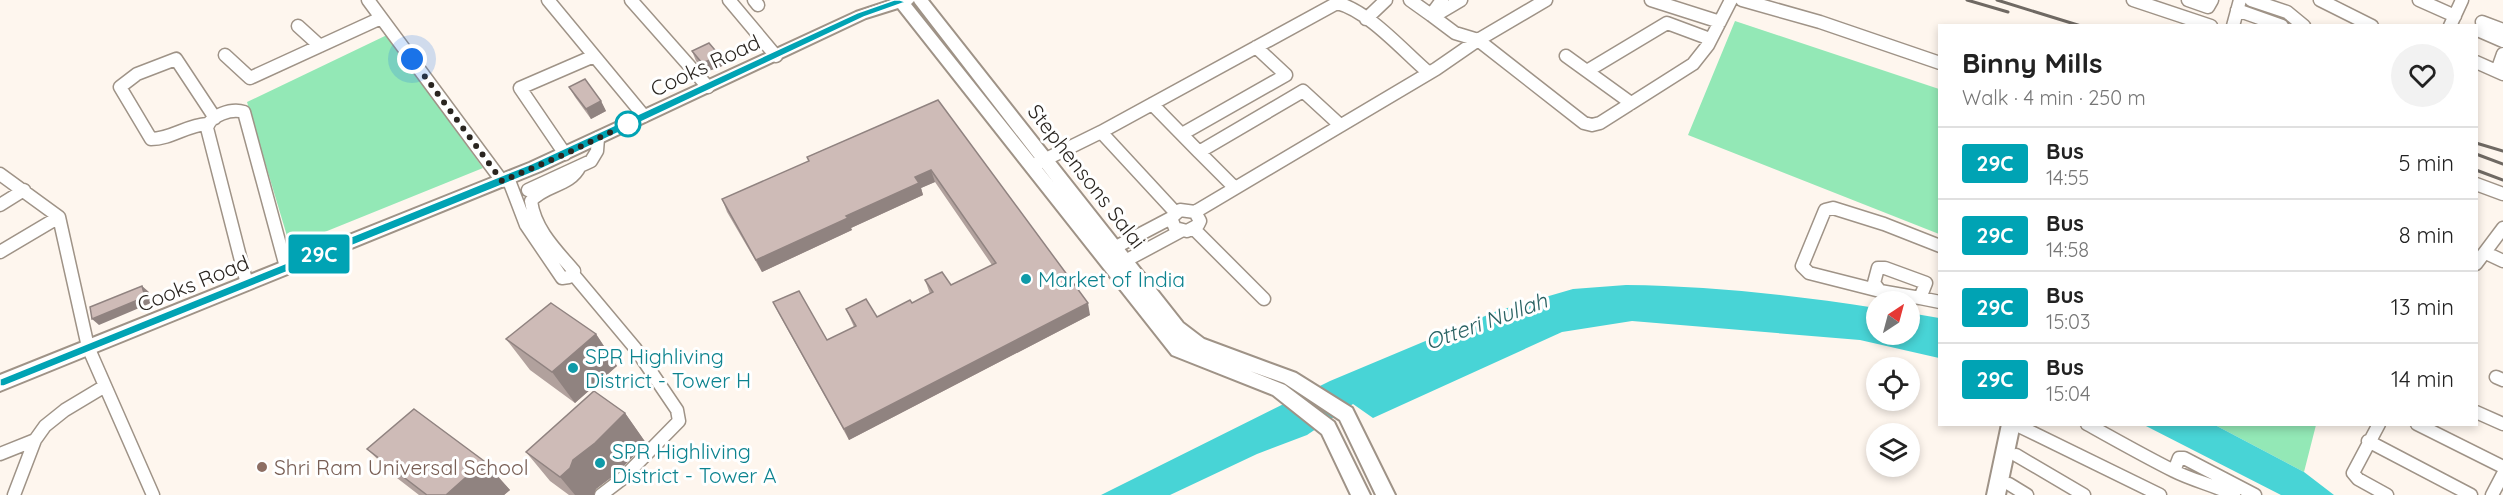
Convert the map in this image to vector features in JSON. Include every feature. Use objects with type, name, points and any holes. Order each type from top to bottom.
[{"type":"main road","name":"Stephensons Salai","points":[[920,0],[1178,350],[1284,384],[1328,429],[1361,495]]},
{"type":"main road","name":"Cooks Road","points":[[0,383],[565,154],[861,15],[899,1]]},
{"type":"main road","name":"Stephensons Salai","points":[[899,1],[1119,255],[1177,328],[1198,344],[1346,414],[1386,495]]},
{"type":"main road","points":[[2004,492],[2016,455],[2018,426]]},
{"type":"main road","points":[[2004,492],[2018,426]]},
{"type":"street","points":[[548,0],[644,116]]},
{"type":"street","points":[[632,0],[708,87]]},
{"type":"street","points":[[729,0],[776,56]]},
{"type":"street","points":[[1366,19],[1386,0]]},
{"type":"street","points":[[1410,0],[1455,33],[1478,40],[1588,125],[1600,123],[1693,64],[1710,39],[1731,0]]},
{"type":"street","points":[[1432,16],[1442,0]]},
{"type":"street","points":[[1432,16],[1461,0]]},
{"type":"street","points":[[1119,255],[1173,215],[1185,209],[1196,212],[1429,73],[1478,40],[1546,0]]},
{"type":"street","points":[[1650,0],[1720,22]]},
{"type":"street","points":[[1742,0],[1820,22],[1938,62]]},
{"type":"street","points":[[2133,0],[2205,24]]},
{"type":"street","points":[[2188,0],[2207,7],[2212,0]]},
{"type":"street","points":[[2251,0],[2284,4],[2303,24]]},
{"type":"street","points":[[2320,0],[2368,24]]},
{"type":"street","points":[[2419,0],[2452,21],[2462,0]]},
{"type":"street","points":[[374,2],[381,18],[505,179],[526,225],[562,278],[573,274]]},
{"type":"street","points":[[1039,163],[1101,132],[1337,3],[1347,4],[1429,73]]},
{"type":"street","points":[[2234,24],[2239,5],[2278,24]]},
{"type":"street","points":[[225,55],[250,78],[381,18]]},
{"type":"street","points":[[1587,71],[1667,23],[1710,39]]},
{"type":"street","points":[[298,26],[320,46]]},
{"type":"street","points":[[2503,30],[2481,27],[2503,41]]},
{"type":"street","points":[[1182,134],[1286,75],[1256,46]]},
{"type":"street","points":[[2478,63],[2500,72],[2503,54]]},
{"type":"street","points":[[565,154],[520,88],[594,56]]},
{"type":"street","points":[[1566,56],[1631,103]]},
{"type":"street","points":[[246,284],[211,121],[177,59],[130,77],[120,87],[152,139],[164,138],[197,124],[211,121],[240,109],[244,112],[286,267]]},
{"type":"street","points":[[1199,152],[1303,91],[1340,124]]},
{"type":"street","points":[[1254,94],[1271,109]]},
{"type":"street","points":[[1152,104],[1235,188]]},
{"type":"street","points":[[1220,114],[1238,129]]},
{"type":"street","points":[[1101,132],[1173,215]]},
{"type":"street","points":[[528,190],[593,158],[597,151],[598,138]]},
{"type":"street","points":[[580,166],[578,172],[569,181],[537,194],[531,201],[533,216],[574,271],[573,274],[635,348],[678,410],[679,421],[622,479],[601,495]]},
{"type":"street","points":[[0,174],[58,217],[88,348],[153,495]]},
{"type":"street","points":[[2478,185],[2503,194]]},
{"type":"street","points":[[0,205],[24,190]]},
{"type":"street","points":[[1880,291],[1809,273],[1802,266],[1825,210],[1833,208],[1853,214],[1938,245]]},
{"type":"street","points":[[1119,255],[1180,231],[1194,229],[1200,221],[1196,212]]},
{"type":"street","points":[[1173,215],[1171,224],[1180,231]]},
{"type":"street","points":[[0,252],[58,217]]},
{"type":"street","points":[[2478,262],[2503,228]]},
{"type":"street","points":[[1194,229],[1264,299]]},
{"type":"street","points":[[2486,253],[2503,261]]},
{"type":"street","points":[[1880,291],[1874,286],[1873,278],[1878,268],[1885,268],[1926,283],[1920,298],[1938,302]]},
{"type":"street","points":[[14,495],[34,440],[45,426],[65,410],[105,387]]},
{"type":"street","points":[[2478,413],[2503,424]]},
{"type":"street","points":[[2020,426],[2160,495]]},
{"type":"street","points":[[2091,426],[2205,490],[2215,485],[2234,495]]},
{"type":"street","points":[[2378,426],[2353,469],[2354,476],[2387,495]]},
{"type":"street","points":[[2420,426],[2503,467]]},
{"type":"street","points":[[0,454],[34,440]]},
{"type":"street","points":[[2368,441],[2471,495]]},
{"type":"street","points":[[2016,455],[2084,495]]},
{"type":"street","points":[[2174,471],[2180,458],[2184,458],[2254,495]]},
{"type":"street","points":[[2492,495],[2503,474]]},
{"type":"street","points":[[2004,492],[2027,495]]},
{"type":"green space","points":[[1735,21],[1938,89],[1938,234],[1688,135]]},
{"type":"green space","points":[[387,35],[483,168],[290,246],[247,102]]},
{"type":"green space","points":[[2217,426],[2316,426],[2304,472]]},
{"type":"water","name":"Otteri Nullah","points":[[1626,285],[1752,292],[1866,307],[1866,341],[1632,321],[1562,332],[1373,418],[1353,404],[1307,435],[1257,454],[1170,495],[1101,495],[1330,381],[1497,311],[1573,289]]},
{"type":"water","points":[[1920,315],[1938,318],[1938,358],[1882,345],[1920,345]]},
{"type":"water","points":[[2146,426],[2217,426],[2304,472],[2334,495],[2281,495]]},
{"type":"building","points":[[709,43],[720,56],[702,63],[692,51]]},
{"type":"building","points":[[585,79],[601,101],[586,109],[569,87]]},
{"type":"building","name":"Market of India","points":[[938,100],[1088,303],[844,429],[773,302],[799,291],[827,340],[856,326],[846,309],[866,299],[877,317],[910,300],[912,303],[933,292],[925,280],[942,272],[951,285],[996,263],[931,170],[915,177],[919,183],[756,260],[722,199],[809,161],[807,157]]},
{"type":"building","points":[[142,286],[145,297],[92,319],[90,307]]},
{"type":"building","points":[[551,303],[596,334],[552,372],[506,339]]},
{"type":"building","points":[[594,391],[625,413],[595,443],[573,460],[570,468],[560,477],[526,452]]},
{"type":"building","points":[[414,409],[484,461],[446,495],[427,495],[367,449]]},
{"type":"railway","points":[[1967,0],[2008,12]]},
{"type":"railway","points":[[1997,0],[2075,24]]},
{"type":"railway","points":[[2478,144],[2503,151]]},
{"type":"railway","points":[[2478,155],[2503,164]]},
{"type":"railway","points":[[2478,171],[2503,180]]},
{"type":"bus line","name":"29C","points":[[0,383],[535,167],[861,15],[873,13],[901,2],[900,0]]},
{"type":"place","name":"Market of India","points":[[1026,279]]},
{"type":"place","name":"SPR Highliving District - Tower H","points":[[573,368]]},
{"type":"place","name":"SPR Highliving District - Tower A","points":[[600,463]]},
{"type":"place","name":"Shri Ram Universal School","points":[[262,467]]},
{"type":"route","points":[[412,59],[502,181],[628,124]]}]
